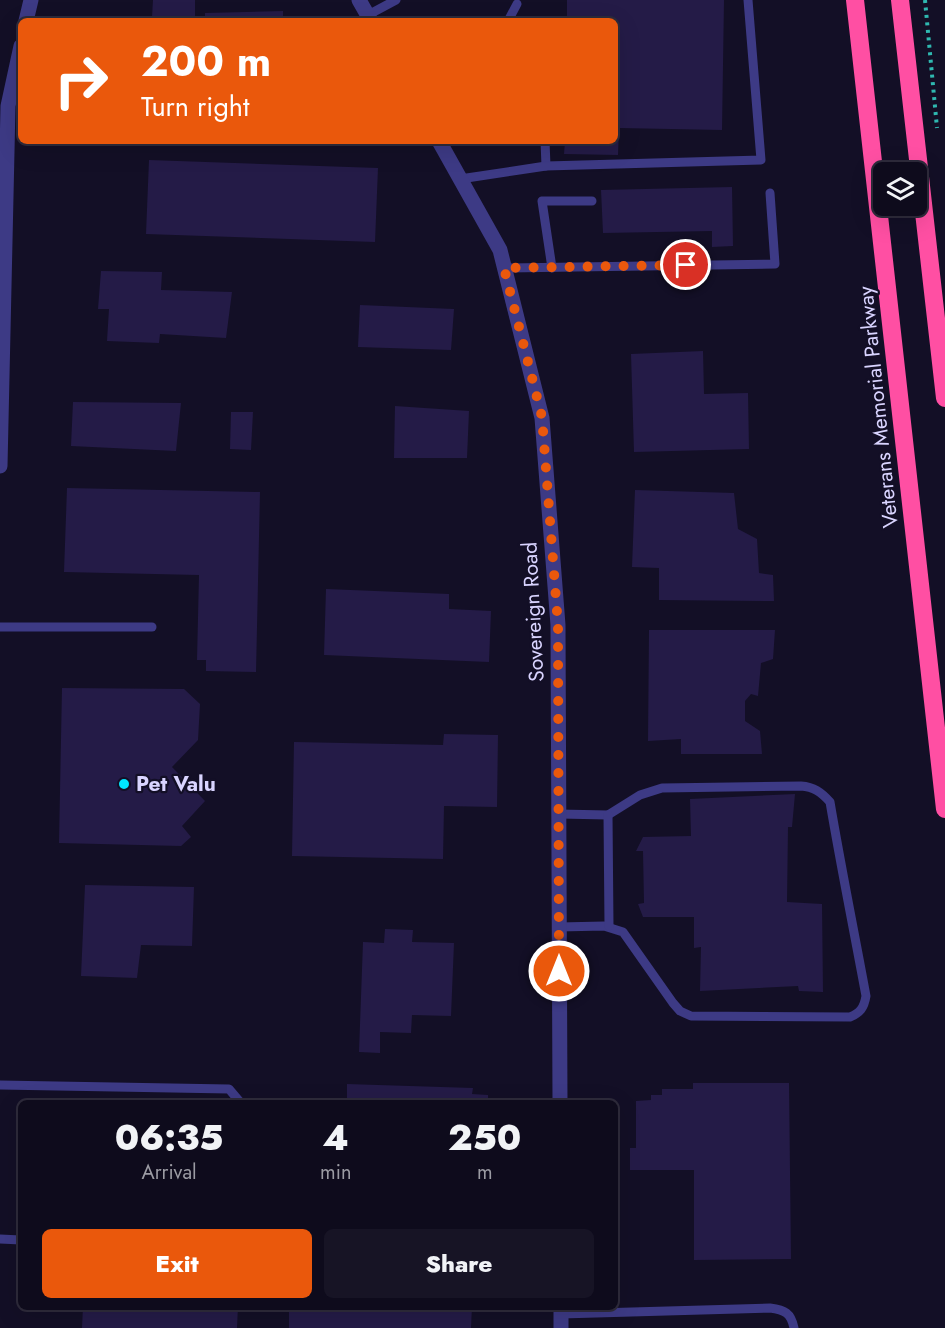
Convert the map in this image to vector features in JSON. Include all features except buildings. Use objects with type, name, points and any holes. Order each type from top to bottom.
[{"type":"highway","name":"Veterans Memorial Parkway","points":[[855,0],[945,809]]},
{"type":"highway","points":[[900,0],[945,398]]},
{"type":"street","points":[[27,18],[31,0]]},
{"type":"street","points":[[359,0],[369,18]]},
{"type":"street","points":[[0,466],[3,209],[8,106],[18,60]]},
{"type":"street","name":"Sovereign Road","points":[[441,144],[500,250],[542,417],[558,625],[560,1100]]},
{"type":"lane","points":[[369,18],[396,0]]},
{"type":"lane","points":[[460,179],[546,166],[761,160],[748,0]]},
{"type":"lane","points":[[510,18],[517,4]]},
{"type":"lane","points":[[545,144],[546,166]]},
{"type":"lane","points":[[504,268],[775,264],[770,193]]},
{"type":"lane","points":[[552,268],[542,201],[592,201]]},
{"type":"lane","points":[[0,627],[152,627]]},
{"type":"lane","points":[[559,814],[608,815],[640,795],[662,788],[801,786],[822,792],[830,802],[843,883],[849,901],[864,986],[864,1004],[857,1014],[850,1017],[691,1016],[672,1004],[623,932],[609,926],[559,927]]},
{"type":"lane","points":[[608,815],[609,926]]},
{"type":"lane","points":[[0,1085],[229,1089],[238,1100]]},
{"type":"lane","points":[[0,1239],[18,1240]]},
{"type":"lane","points":[[561,1316],[770,1308],[783,1310],[791,1316],[794,1328]]},
{"type":"path","points":[[925,0],[937,128]]},
{"type":"place","name":"Pet Valu","points":[[124,784]]},
{"type":"route","points":[[559,971],[558,625],[542,417],[504,268],[686,265]]}]
